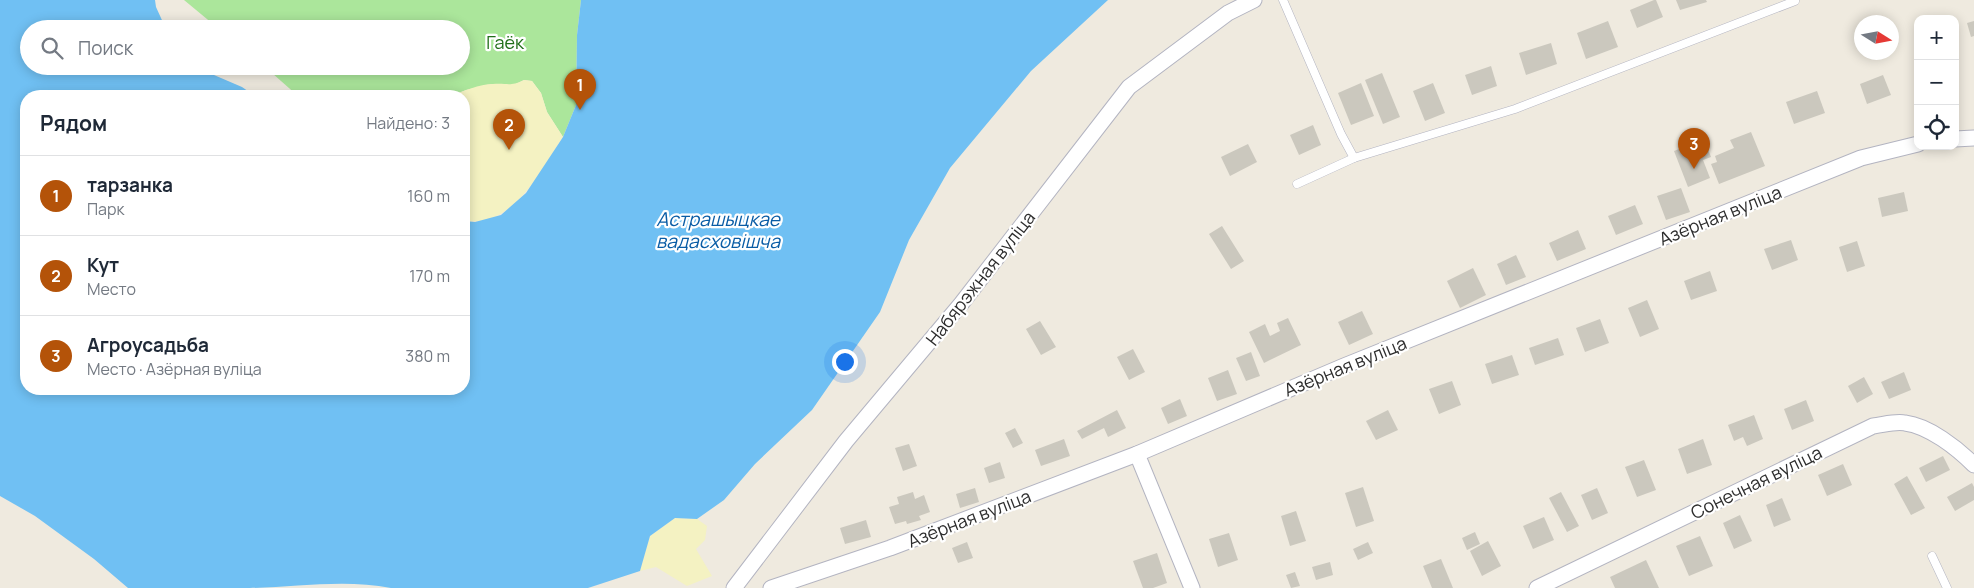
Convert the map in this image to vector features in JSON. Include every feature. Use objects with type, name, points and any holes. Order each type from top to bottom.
[{"type":"street","name":"Набярэжная вуліца","points":[[734,588],[840,449],[961,304],[1129,86],[1228,13],[1254,0]]},
{"type":"street","points":[[1959,139],[1974,138]]},
{"type":"street","name":"Азёрная вуліца","points":[[771,588],[899,545],[1137,454],[1344,366],[1861,158],[1914,145]]},
{"type":"street","name":"Сонечная вуліца","points":[[1537,588],[1873,426],[1904,422],[1933,433],[1959,450],[1974,465]]},
{"type":"street","points":[[1137,454],[1192,588]]},
{"type":"lane","points":[[1283,0],[1341,134],[1354,158]]},
{"type":"lane","points":[[1297,184],[1354,158],[1515,109],[1795,1]]},
{"type":"lane","points":[[1932,556],[1947,588]]},
{"type":"green space","name":"Гаёк","points":[[184,0],[581,0],[577,35],[576,105],[563,137],[547,112],[541,93],[532,81],[524,80],[512,86],[492,84],[466,90],[291,90],[274,75],[470,75],[470,20],[208,20]]},
{"type":"sand","points":[[524,80],[532,81],[541,93],[547,112],[563,137],[535,180],[511,206],[497,216],[482,221],[470,221],[470,90],[467,90],[482,85]]},
{"type":"sand","points":[[675,518],[697,519],[707,526],[705,540],[696,549],[712,576],[687,586],[656,567],[640,571],[650,536]]},
{"type":"water","name":"Астрашыцкае вадасховішча","points":[[0,0],[155,0],[162,20],[20,20],[20,75],[214,75],[246,90],[20,90],[20,395],[470,395],[470,222],[501,215],[526,193],[563,137],[576,105],[577,35],[581,0],[1108,0],[1031,71],[950,168],[909,240],[880,312],[812,410],[755,464],[724,500],[697,519],[675,518],[650,536],[640,571],[588,588],[391,588],[374,585],[339,584],[250,588],[128,588],[94,559],[35,516],[0,496]]},
{"type":"building","points":[[1656,0],[1663,17],[1637,28],[1630,10]]},
{"type":"building","points":[[1676,0],[1706,0],[1707,2],[1680,10]]},
{"type":"building","points":[[1608,21],[1618,47],[1586,59],[1577,33]]},
{"type":"building","points":[[1974,21],[1974,36],[1971,37],[1967,23]]},
{"type":"building","points":[[1551,43],[1557,64],[1526,75],[1519,53]]},
{"type":"building","points":[[1491,66],[1497,86],[1472,95],[1465,75]]},
{"type":"building","points":[[1382,73],[1400,117],[1383,124],[1365,80]]},
{"type":"building","points":[[1883,75],[1891,95],[1867,104],[1860,84]]},
{"type":"building","points":[[1361,83],[1374,116],[1351,125],[1338,93]]},
{"type":"building","points":[[1433,83],[1445,113],[1425,121],[1413,91]]},
{"type":"building","points":[[1817,91],[1825,113],[1794,124],[1786,102]]},
{"type":"building","points":[[1313,125],[1321,145],[1299,155],[1290,135]]},
{"type":"building","points":[[1751,132],[1765,166],[1719,184],[1711,164],[1717,162],[1715,156],[1734,148],[1730,140]]},
{"type":"building","points":[[1704,139],[1711,157],[1703,160],[1710,178],[1688,187],[1674,151]]},
{"type":"building","points":[[1248,144],[1257,162],[1230,176],[1221,157]]},
{"type":"building","points":[[1681,188],[1690,212],[1666,220],[1657,196]]},
{"type":"building","points":[[1904,192],[1908,211],[1882,217],[1878,198]]},
{"type":"building","points":[[1635,205],[1643,224],[1616,235],[1608,216]]},
{"type":"building","points":[[1222,226],[1244,261],[1231,269],[1209,234]]},
{"type":"building","points":[[1578,230],[1586,249],[1557,261],[1549,243]]},
{"type":"building","points":[[1791,240],[1798,260],[1772,270],[1764,249]]},
{"type":"building","points":[[1857,241],[1865,266],[1847,272],[1839,247]]},
{"type":"building","points":[[1516,255],[1526,277],[1506,285],[1497,264]]},
{"type":"building","points":[[1473,268],[1486,295],[1460,308],[1447,281]]},
{"type":"building","points":[[1710,271],[1717,291],[1691,300],[1684,281]]},
{"type":"building","points":[[1647,300],[1659,329],[1640,337],[1628,308]]},
{"type":"building","points":[[1362,311],[1373,334],[1349,345],[1338,322]]},
{"type":"building","points":[[1288,318],[1301,345],[1264,363],[1249,332],[1265,324],[1270,336],[1280,331],[1277,323]]},
{"type":"building","points":[[1600,319],[1609,343],[1585,352],[1576,328]]},
{"type":"building","points":[[1040,321],[1056,347],[1041,355],[1026,329]]},
{"type":"building","points":[[1558,338],[1564,355],[1535,365],[1529,348]]},
{"type":"building","points":[[1133,349],[1145,372],[1129,380],[1117,357]]},
{"type":"building","points":[[1251,352],[1260,376],[1246,381],[1236,358]]},
{"type":"building","points":[[1512,355],[1519,375],[1492,384],[1485,364]]},
{"type":"building","points":[[1228,370],[1237,394],[1217,401],[1208,378]]},
{"type":"building","points":[[1904,372],[1911,390],[1889,399],[1881,382]]},
{"type":"building","points":[[1864,377],[1873,394],[1857,403],[1848,386]]},
{"type":"building","points":[[1452,381],[1461,405],[1439,414],[1429,389]]},
{"type":"building","points":[[1180,399],[1187,416],[1168,424],[1161,408]]},
{"type":"building","points":[[1806,400],[1814,421],[1792,430],[1784,409]]},
{"type":"building","points":[[1117,410],[1126,428],[1108,437],[1104,428],[1082,439],[1077,431]]},
{"type":"building","points":[[1388,410],[1398,430],[1376,440],[1366,421]]},
{"type":"building","points":[[1754,415],[1763,439],[1747,446],[1743,437],[1734,441],[1728,425]]},
{"type":"building","points":[[1015,428],[1023,443],[1013,448],[1005,433]]},
{"type":"building","points":[[1064,439],[1070,456],[1041,466],[1035,450]]},
{"type":"building","points":[[1703,439],[1712,465],[1687,474],[1678,449]]},
{"type":"building","points":[[909,444],[917,466],[903,471],[895,448]]},
{"type":"building","points":[[1943,456],[1950,470],[1926,482],[1919,468]]},
{"type":"building","points":[[1644,460],[1656,490],[1637,497],[1625,467]]},
{"type":"building","points":[[1000,462],[1005,478],[989,483],[984,468]]},
{"type":"building","points":[[1843,464],[1852,485],[1827,496],[1818,475]]},
{"type":"building","points":[[1907,476],[1925,508],[1911,515],[1894,484]]},
{"type":"building","points":[[1972,483],[1974,487],[1974,500],[1955,511],[1947,497]]},
{"type":"building","points":[[1363,487],[1374,521],[1356,527],[1345,493]]},
{"type":"building","points":[[975,488],[979,502],[960,508],[956,494]]},
{"type":"building","points":[[1597,488],[1608,513],[1592,520],[1581,495]]},
{"type":"building","points":[[913,492],[915,499],[924,495],[930,512],[919,516],[921,520],[907,524],[906,521],[895,524],[889,507],[899,504],[897,497]]},
{"type":"building","points":[[1561,492],[1579,526],[1567,532],[1549,498]]},
{"type":"building","points":[[1782,498],[1791,520],[1774,527],[1766,505]]},
{"type":"building","points":[[1296,511],[1306,541],[1290,546],[1281,516]]},
{"type":"building","points":[[1740,515],[1752,541],[1734,549],[1723,523]]},
{"type":"building","points":[[1544,517],[1554,540],[1533,549],[1523,526]]},
{"type":"building","points":[[866,520],[871,537],[845,544],[840,528]]},
{"type":"building","points":[[1475,532],[1480,544],[1467,550],[1462,538]]},
{"type":"building","points":[[1229,533],[1238,560],[1218,567],[1209,539]]},
{"type":"building","points":[[1700,536],[1713,566],[1689,576],[1676,546]]},
{"type":"building","points":[[1488,541],[1501,566],[1482,576],[1470,551]]},
{"type":"building","points":[[967,542],[973,558],[958,563],[952,548]]},
{"type":"building","points":[[1368,542],[1373,553],[1358,560],[1353,549]]},
{"type":"building","points":[[1157,553],[1167,583],[1153,588],[1143,588],[1133,561]]},
{"type":"building","points":[[1441,559],[1453,588],[1432,588],[1423,566]]},
{"type":"building","points":[[1646,560],[1659,588],[1615,588],[1610,577]]},
{"type":"building","points":[[1330,562],[1333,575],[1316,580],[1312,567]]},
{"type":"building","points":[[1295,572],[1300,586],[1291,588],[1286,575]]},
{"type":"place","name":"тарзанка","points":[[580,110]]},
{"type":"place","name":"Кут","points":[[509,150]]},
{"type":"place","name":"Агроусадьба","points":[[1694,169]]}]
